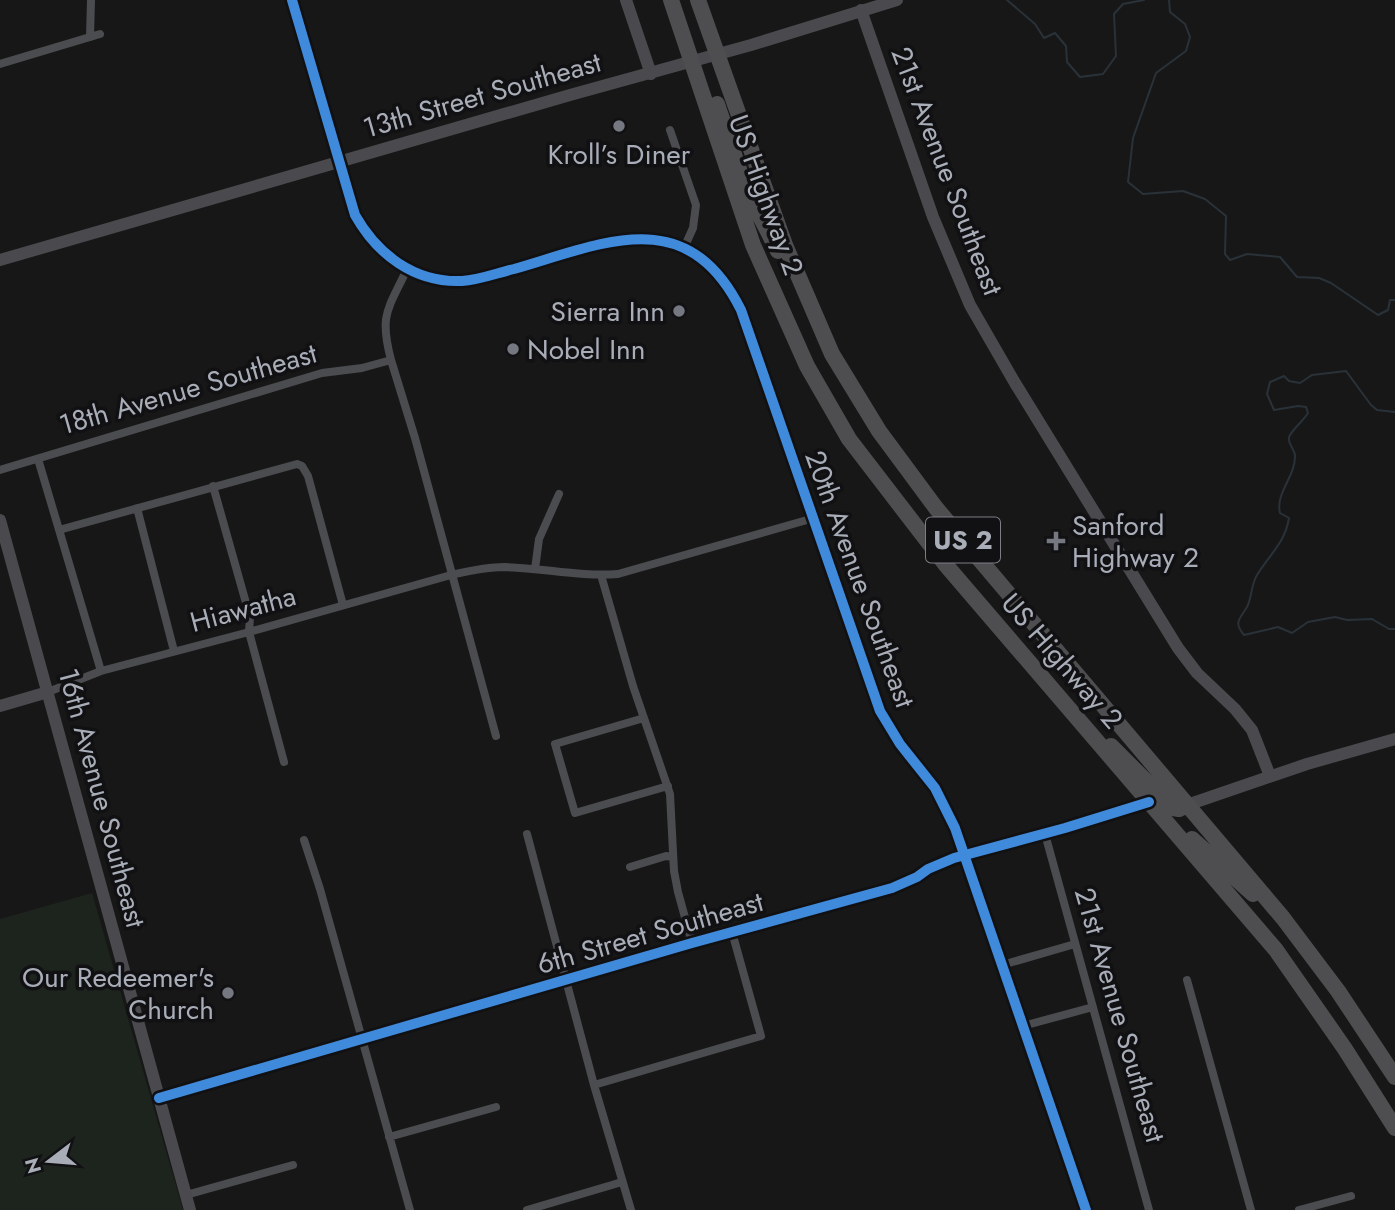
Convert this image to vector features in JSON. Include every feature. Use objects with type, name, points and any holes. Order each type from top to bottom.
[{"type":"highway","name":"US Highway 2","points":[[671,0],[753,245],[807,366],[849,439],[945,564],[1276,950],[1345,1049],[1395,1128]]},
{"type":"highway","points":[[680,0],[696,44],[702,51],[718,55]]},
{"type":"highway","name":"US Highway 2","points":[[698,0],[772,211],[805,295],[832,354],[854,393],[906,469],[944,517],[1283,918],[1338,991],[1395,1077]]},
{"type":"highway","points":[[691,62],[699,66],[713,93],[745,187],[755,208],[805,295]]},
{"type":"highway","points":[[1058,696],[1173,808],[1179,809],[1187,805]]},
{"type":"highway","points":[[1149,802],[1161,805],[1200,848],[1283,918]]},
{"type":"street","points":[[90,37],[91,0]]},
{"type":"street","points":[[292,0],[355,215],[365,233],[389,258],[407,269],[432,278],[464,281],[616,240],[645,238],[684,248],[693,228],[696,205],[670,130]]},
{"type":"street","points":[[626,0],[651,74]]},
{"type":"street","name":"13th Street Southeast","points":[[0,260],[338,161],[718,55],[860,5],[897,0]]},
{"type":"street","name":"21st Avenue Southeast","points":[[860,5],[933,217],[970,305],[1178,648],[1197,673],[1235,709],[1252,730],[1270,776]]},
{"type":"street","points":[[0,64],[100,34]]},
{"type":"street","name":"20th Avenue Southeast","points":[[684,248],[712,266],[723,278],[741,310],[880,710],[900,744],[934,788],[950,817],[965,854],[1086,1210]]},
{"type":"street","points":[[407,269],[386,311],[385,337],[496,736]]},
{"type":"street","name":"18th Avenue Southeast","points":[[0,470],[322,373],[362,368],[391,360]]},
{"type":"street","points":[[38,459],[101,671]]},
{"type":"street","points":[[60,530],[291,464],[303,466],[344,606]]},
{"type":"street","points":[[212,486],[250,617],[249,632],[284,761]]},
{"type":"street","points":[[535,569],[539,539],[559,494]]},
{"type":"street","points":[[137,508],[174,651]]},
{"type":"street","name":"Hiawatha","points":[[48,692],[101,671],[451,575],[484,568],[601,575],[636,569],[814,519]]},
{"type":"street","name":"16th Avenue Southeast","points":[[0,520],[190,1210]]},
{"type":"street","points":[[601,575],[644,718],[668,786],[672,805],[673,857],[678,892],[692,943]]},
{"type":"street","points":[[0,706],[48,692]]},
{"type":"street","points":[[644,718],[555,744],[575,813],[668,786]]},
{"type":"street","points":[[1187,805],[1270,776],[1395,739]]},
{"type":"street","name":"6th Street Southeast","points":[[159,1098],[692,943],[892,888],[965,854],[1045,834],[1149,802]]},
{"type":"street","points":[[527,834],[594,1085],[631,1210]]},
{"type":"street","name":"21st Avenue Southeast","points":[[1045,834],[1149,1210]]},
{"type":"street","points":[[304,840],[410,1210]]},
{"type":"street","points":[[630,867],[666,856],[673,857]]},
{"type":"street","points":[[594,1085],[761,1036],[732,932]]},
{"type":"street","points":[[1003,965],[1075,944]]},
{"type":"street","points":[[1187,980],[1251,1210]]},
{"type":"street","points":[[1023,1026],[1093,1007]]},
{"type":"street","points":[[389,1137],[496,1107]]},
{"type":"street","points":[[186,1195],[293,1165]]},
{"type":"street","points":[[527,1210],[622,1182]]},
{"type":"street","points":[[1299,1210],[1350,1196]]},
{"type":"shaded area","points":[[92,893],[183,1210],[0,1210],[0,919]]},
{"type":"waterway","points":[[1007,0],[1035,24],[1044,38],[1055,33],[1066,46],[1067,62],[1080,77],[1103,74],[1116,56],[1114,14],[1123,4],[1144,0]]},
{"type":"waterway","points":[[1169,0],[1170,12],[1185,24],[1190,37],[1186,51],[1156,73],[1133,138],[1128,182],[1143,194],[1183,191],[1205,199],[1226,216],[1225,254],[1230,260],[1247,254],[1280,257],[1297,277],[1319,278],[1331,283],[1378,315],[1388,310],[1390,300],[1395,300]]},
{"type":"waterway","points":[[1395,412],[1377,410],[1371,405],[1346,371],[1312,375],[1300,383],[1289,381],[1284,376],[1270,382],[1267,394],[1274,410],[1298,406],[1306,407],[1308,413],[1289,438],[1295,455],[1294,463],[1279,506],[1280,513],[1289,518],[1287,527],[1255,579],[1249,603],[1238,624],[1244,635],[1278,627],[1292,633],[1308,622],[1335,617],[1347,620],[1372,619],[1389,629],[1395,629]]},
{"type":"cycle path","points":[[292,0],[355,215],[374,242],[399,263],[428,277],[462,281],[580,249],[641,239],[669,243],[695,254],[719,276],[741,310],[880,711],[900,744],[935,788],[955,828],[1086,1210]]},
{"type":"cycle path","points":[[159,1098],[692,943],[892,888],[954,858],[1149,802]]},
{"type":"place","name":"Kroll’s Diner","points":[[619,126]]},
{"type":"place","name":"Sierra Inn","points":[[679,311]]},
{"type":"place","name":"Nobel Inn","points":[[513,349]]},
{"type":"place","name":"Sanford Highway 2","points":[[1056,541]]},
{"type":"place","name":"Our Redeemer's Church","points":[[228,993]]}]
